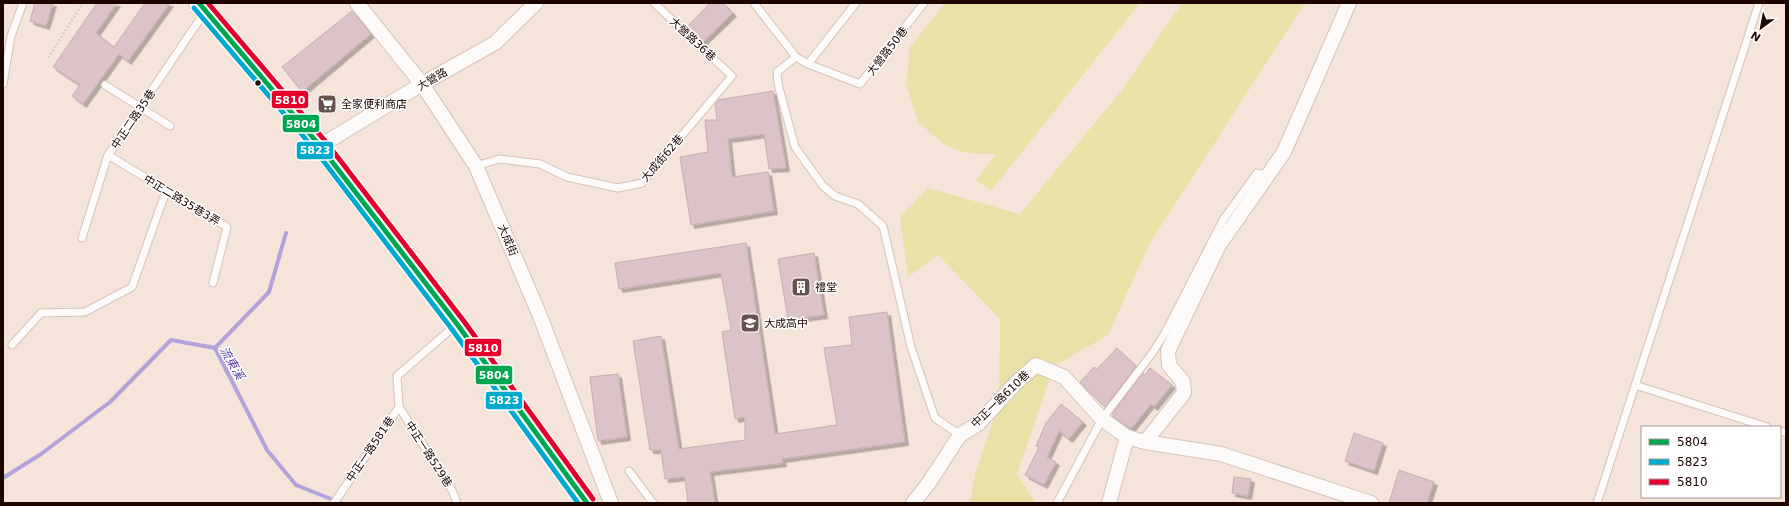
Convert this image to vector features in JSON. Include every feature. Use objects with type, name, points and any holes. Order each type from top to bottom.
[{"type":"main road","points":[[202,7],[320,146],[457,324],[587,503]]},
{"type":"street","name":"大成街","points":[[357,3],[422,84],[476,166],[540,316],[611,503]]},
{"type":"street","name":"大營路","points":[[320,146],[422,84],[495,43],[536,3]]},
{"type":"street","points":[[1145,442],[1184,393],[1183,382],[1169,364],[1168,351],[1219,245],[1284,152],[1349,3]]},
{"type":"street","name":"中正一路610巷","points":[[913,503],[928,484],[960,436],[978,424],[1016,383],[1036,365],[1064,377],[1102,419]]},
{"type":"street","points":[[1102,419],[1127,437],[1145,442],[1221,454],[1371,503]]},
{"type":"street","points":[[1109,503],[1127,437]]},
{"type":"lane","points":[[3,84],[10,36],[23,3]]},
{"type":"lane","name":"大營路36巷","points":[[654,3],[732,76]]},
{"type":"lane","name":"大營路50巷","points":[[754,3],[796,57],[808,64],[860,84],[924,3]]},
{"type":"lane","points":[[808,64],[856,3]]},
{"type":"lane","points":[[1597,503],[1759,3]]},
{"type":"lane","name":"中正二路35巷","points":[[82,238],[108,155],[141,107],[202,7]]},
{"type":"lane","points":[[796,57],[777,72],[778,84],[795,147],[823,186],[835,196],[858,204],[883,226],[910,347],[935,418],[960,436]]},
{"type":"lane","name":"大成街62巷","points":[[476,166],[499,159],[540,164],[567,176],[618,188],[642,183],[732,76]]},
{"type":"lane","points":[[105,84],[170,126]]},
{"type":"lane","name":"中正二路35巷3弄","points":[[108,155],[227,227],[213,283]]},
{"type":"lane","points":[[1057,503],[1102,419],[1157,346],[1223,220],[1257,173],[1268,176]]},
{"type":"lane","points":[[12,345],[41,313],[85,312],[132,287],[166,191]]},
{"type":"lane","name":"中正一路581巷","points":[[334,503],[398,407],[397,376],[457,324]]},
{"type":"lane","points":[[1635,385],[1764,426]]},
{"type":"lane","name":"中正一路529巷","points":[[398,407],[452,490],[457,503]]},
{"type":"lane","points":[[630,471],[653,503]]},
{"type":"path","points":[[48,58],[83,3]]},
{"type":"shaded area","points":[[945,3],[1140,3],[991,191],[976,180],[996,154],[966,153],[945,145],[918,122],[906,84],[910,47]]},
{"type":"shaded area","points":[[1182,3],[1305,3],[1150,243],[1108,335],[1054,366],[1017,474],[1036,503],[970,503],[975,474],[999,403],[1000,319],[938,255],[908,277],[900,217],[928,188],[1020,214],[1121,91]]},
{"type":"building","points":[[35,3],[53,3],[46,26],[30,21]]},
{"type":"building","points":[[97,3],[117,3],[96,33],[114,47],[145,3],[170,3],[128,61],[119,54],[83,104],[72,96],[80,85],[53,67]]},
{"type":"building","points":[[710,3],[723,3],[733,13],[703,42],[687,27]]},
{"type":"building","points":[[352,11],[371,34],[302,92],[282,67]]},
{"type":"building","points":[[773,91],[786,168],[769,169],[764,134],[728,139],[732,177],[768,172],[774,211],[691,225],[680,157],[708,152],[705,120],[717,120],[715,104],[718,100]]},
{"type":"building","points":[[746,243],[775,434],[837,425],[824,348],[852,345],[849,317],[887,312],[905,442],[782,459],[783,463],[710,472],[715,503],[688,503],[685,477],[665,479],[661,450],[650,450],[633,341],[661,336],[679,449],[745,440],[745,417],[735,419],[722,332],[731,330],[721,273],[619,289],[615,263]]},
{"type":"building","name":"禮堂","points":[[814,253],[824,315],[788,320],[778,259]]},
{"type":"building","points":[[1117,348],[1136,366],[1105,407],[1080,382],[1094,367],[1097,369]]},
{"type":"building","points":[[1150,368],[1172,385],[1154,407],[1151,404],[1131,429],[1113,417],[1114,415],[1112,414],[1143,373],[1145,375]]},
{"type":"building","points":[[618,374],[627,437],[598,441],[590,377]]},
{"type":"building","points":[[1061,404],[1083,422],[1069,439],[1059,431],[1047,457],[1056,462],[1044,485],[1025,475],[1039,447],[1036,446],[1046,423]]},
{"type":"building","points":[[1354,433],[1383,443],[1374,471],[1345,461]]},
{"type":"building","points":[[1399,470],[1434,482],[1427,503],[1389,503]]},
{"type":"building","points":[[1234,477],[1251,479],[1248,496],[1232,493]]},
{"type":"waterway","points":[[215,348],[269,292],[286,233]]},
{"type":"waterway","name":"流東溪","points":[[3,478],[41,454],[110,402],[171,340],[215,348],[267,450],[296,485],[341,503]]},
{"type":"transit line","name":"5804","points":[[199,3],[320,146],[457,324],[587,503]]},
{"type":"transit line","name":"5810","points":[[208,3],[326,142],[463,320],[593,499]]},
{"type":"transit line","name":"5823","points":[[194,8],[315,150],[451,328],[578,503]]},
{"type":"place","name":"全家便利商店","points":[[327,104]]},
{"type":"place","name":"禮堂","points":[[801,287]]},
{"type":"place","name":"大成高中","points":[[750,323]]}]
